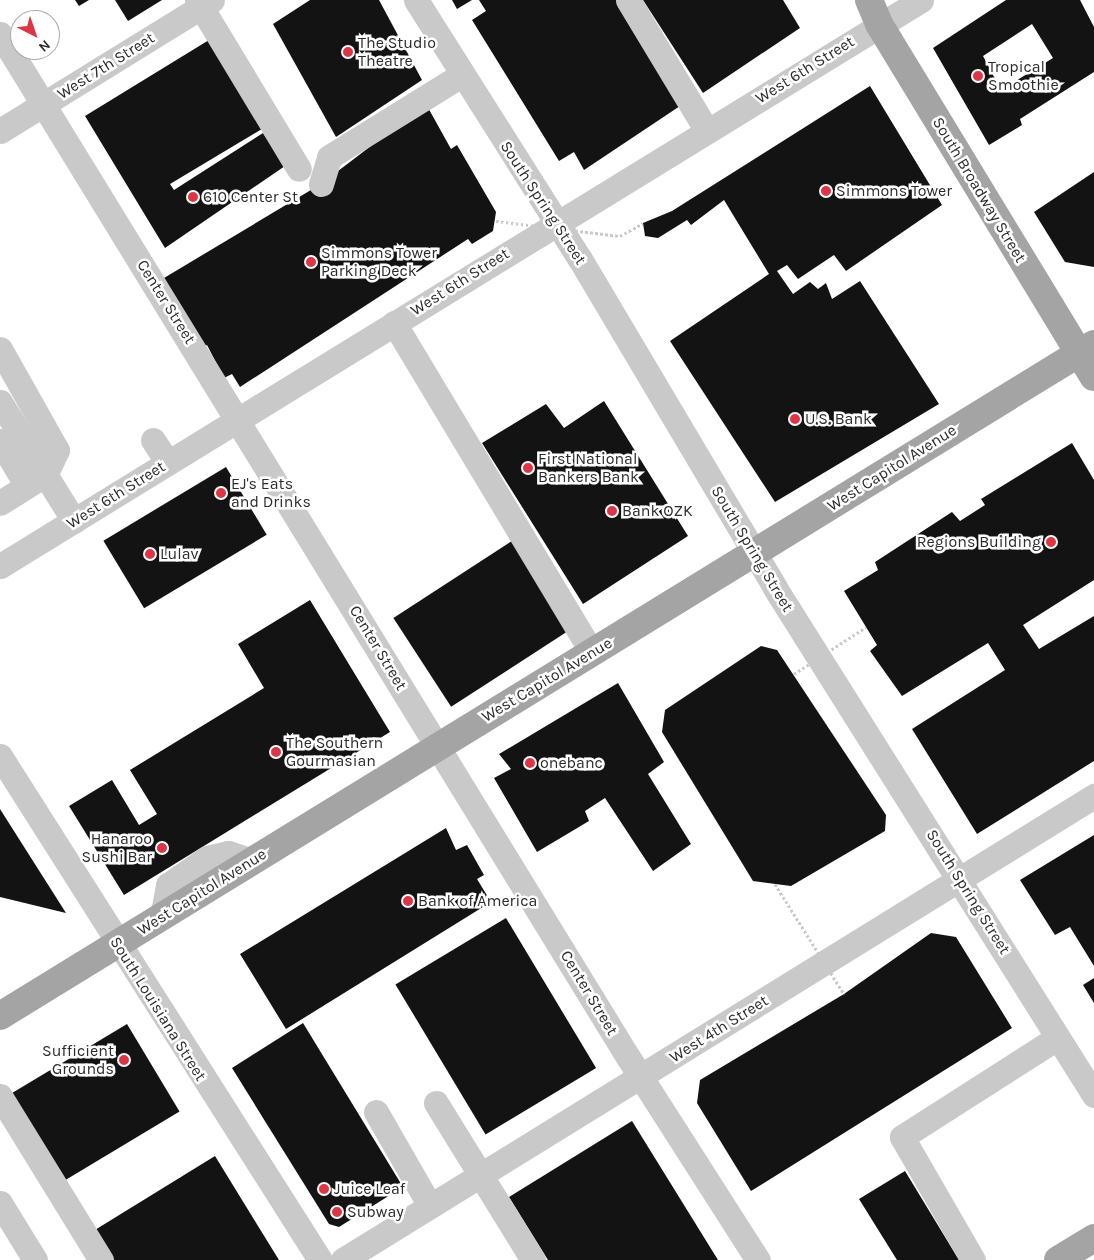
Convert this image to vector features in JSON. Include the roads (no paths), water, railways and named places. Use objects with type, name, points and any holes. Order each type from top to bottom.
[{"type":"main road","name":"South Broadway Street","points":[[874,12],[1086,348],[1094,378]]},
{"type":"main road","name":"West Capitol Avenue","points":[[0,1016],[754,554],[1086,348]]},
{"type":"main road","points":[[1058,1260],[1094,1238]]},
{"type":"street","name":"South Spring Street","points":[[416,0],[556,224],[754,554],[961,878],[1057,1038],[1094,1094]]},
{"type":"street","points":[[628,0],[707,131]]},
{"type":"street","name":"West 6th Street","points":[[0,566],[707,131],[874,12],[921,0]]},
{"type":"street","points":[[204,2],[299,169]]},
{"type":"street","name":"West 7th Street","points":[[0,131],[204,2]]},
{"type":"street","name":"Center Street","points":[[0,34],[239,419],[438,747],[758,1260]]},
{"type":"street","points":[[321,184],[329,157],[418,107],[461,74]]},
{"type":"street","points":[[394,323],[592,652]]},
{"type":"street","points":[[0,349],[58,450],[36,480],[0,503]]},
{"type":"street","points":[[0,402],[36,480]]},
{"type":"street","points":[[154,440],[168,463]]},
{"type":"street","points":[[0,441],[74,521]]},
{"type":"street","name":"South Louisiana Street","points":[[0,756],[320,1260]]},
{"type":"street","name":"West 4th Street","points":[[343,1260],[1094,796]]},
{"type":"street","points":[[973,1260],[902,1138],[1057,1038]]},
{"type":"street","points":[[0,1096],[101,1260]]},
{"type":"street","points":[[436,1104],[478,1175],[533,1260]]},
{"type":"street","points":[[376,1112],[430,1206]]},
{"type":"street","points":[[0,1203],[35,1260]]},
{"type":"place","name":"The Studio Theatre","points":[[348,52]]},
{"type":"place","name":"Tropical Smoothie","points":[[978,76]]},
{"type":"place","name":"Simmons Tower","points":[[826,191]]},
{"type":"place","name":"610 Center St","points":[[193,197]]},
{"type":"place","name":"Simmons Tower Parking Deck","points":[[311,262]]},
{"type":"place","name":"U.S. Bank","points":[[795,419]]},
{"type":"place","name":"First National Bankers Bank","points":[[528,468]]},
{"type":"place","name":"EJ's Eats and Drinks","points":[[221,493]]},
{"type":"place","name":"Bank OZK","points":[[612,511]]},
{"type":"place","name":"Regions Building","points":[[1051,542]]},
{"type":"place","name":"Lulav","points":[[150,554]]},
{"type":"place","name":"The Southern Gourmasian","points":[[276,752]]},
{"type":"place","name":"onebanc","points":[[530,763]]},
{"type":"place","name":"Hanaroo Sushi Bar","points":[[162,848]]},
{"type":"place","name":"Bank of America","points":[[408,901]]},
{"type":"place","name":"Sufficient Grounds","points":[[124,1060]]},
{"type":"place","name":"Juice Leaf","points":[[324,1189]]},
{"type":"place","name":"Subway","points":[[337,1212]]}]
